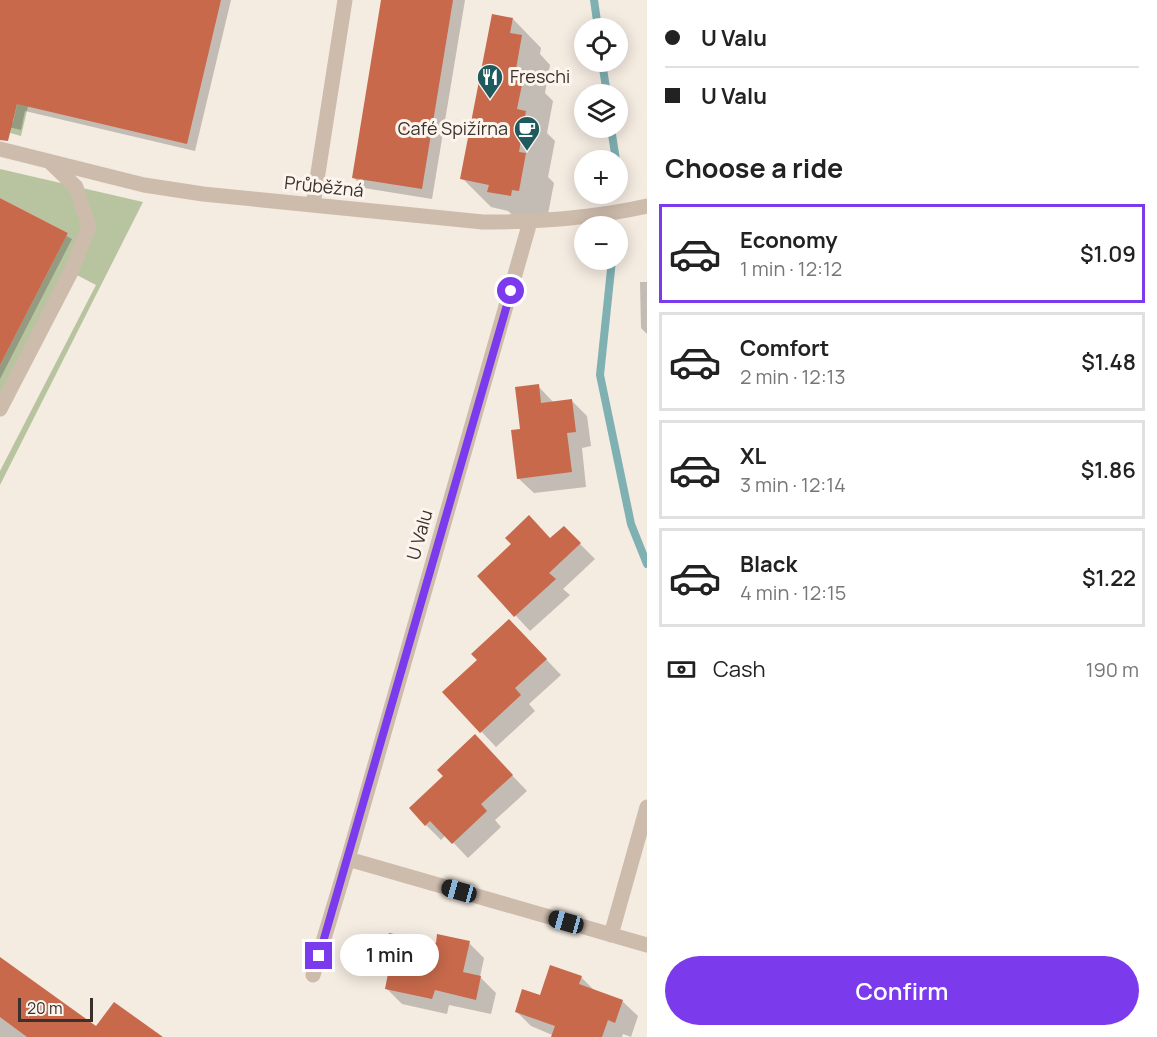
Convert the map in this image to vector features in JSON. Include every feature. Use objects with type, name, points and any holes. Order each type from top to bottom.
[{"type":"street","points":[[313,206],[345,0]]},
{"type":"street","name":"Průběžná","points":[[0,149],[144,184],[202,194],[483,222],[530,222],[597,216],[647,206]]},
{"type":"street","points":[[0,409],[70,272],[89,226],[76,186],[50,162]]},
{"type":"street","name":"U Valu","points":[[313,975],[530,222]]},
{"type":"street","points":[[610,935],[647,807]]},
{"type":"street","points":[[348,859],[647,945]]},
{"type":"green space","points":[[53,0],[21,136],[0,130],[13,122],[22,83]]},
{"type":"green space","points":[[0,169],[143,202],[0,485],[0,471],[96,285],[71,272],[0,409],[0,365],[68,233],[0,198]]},
{"type":"building","points":[[0,0],[221,0],[187,144],[17,104],[8,141],[0,140]]},
{"type":"building","points":[[381,0],[453,0],[422,189],[352,178]]},
{"type":"building","points":[[492,14],[513,18],[510,33],[522,35],[516,69],[525,70],[517,109],[526,111],[519,152],[526,153],[519,191],[512,190],[511,196],[487,192],[489,185],[460,179]]},
{"type":"building","points":[[0,198],[68,233],[0,365]]},
{"type":"building","points":[[539,384],[541,403],[572,399],[576,432],[567,433],[572,472],[517,479],[511,430],[520,429],[515,387]]},
{"type":"building","points":[[529,515],[550,538],[564,526],[581,543],[549,573],[556,579],[514,617],[477,576],[511,544],[505,538]]},
{"type":"building","points":[[509,619],[547,659],[515,688],[521,695],[480,733],[442,692],[477,660],[471,654]]},
{"type":"building","points":[[475,734],[513,775],[481,804],[487,811],[452,844],[430,821],[425,826],[409,808],[443,776],[437,770]]},
{"type":"building","points":[[389,933],[436,943],[437,934],[470,941],[463,972],[481,976],[476,1000],[435,990],[432,999],[385,989],[391,958],[384,957]]},
{"type":"building","points":[[0,957],[96,1026],[114,1002],[163,1037],[27,1037],[0,1017]]},
{"type":"building","points":[[550,965],[582,976],[579,984],[623,1000],[615,1023],[608,1020],[602,1037],[551,1037],[555,1026],[515,1012],[522,989],[540,995]]},
{"type":"waterway","points":[[594,0],[597,18]]},
{"type":"waterway","points":[[604,72],[605,84]]},
{"type":"waterway","points":[[613,138],[614,150]]},
{"type":"waterway","points":[[611,270],[600,375],[631,524],[647,564]]},
{"type":"place","name":"Freschi","points":[[490,100]]},
{"type":"place","name":"Café Spižírna","points":[[527,152]]},
{"type":"route","points":[[319,956],[511,291]]}]
